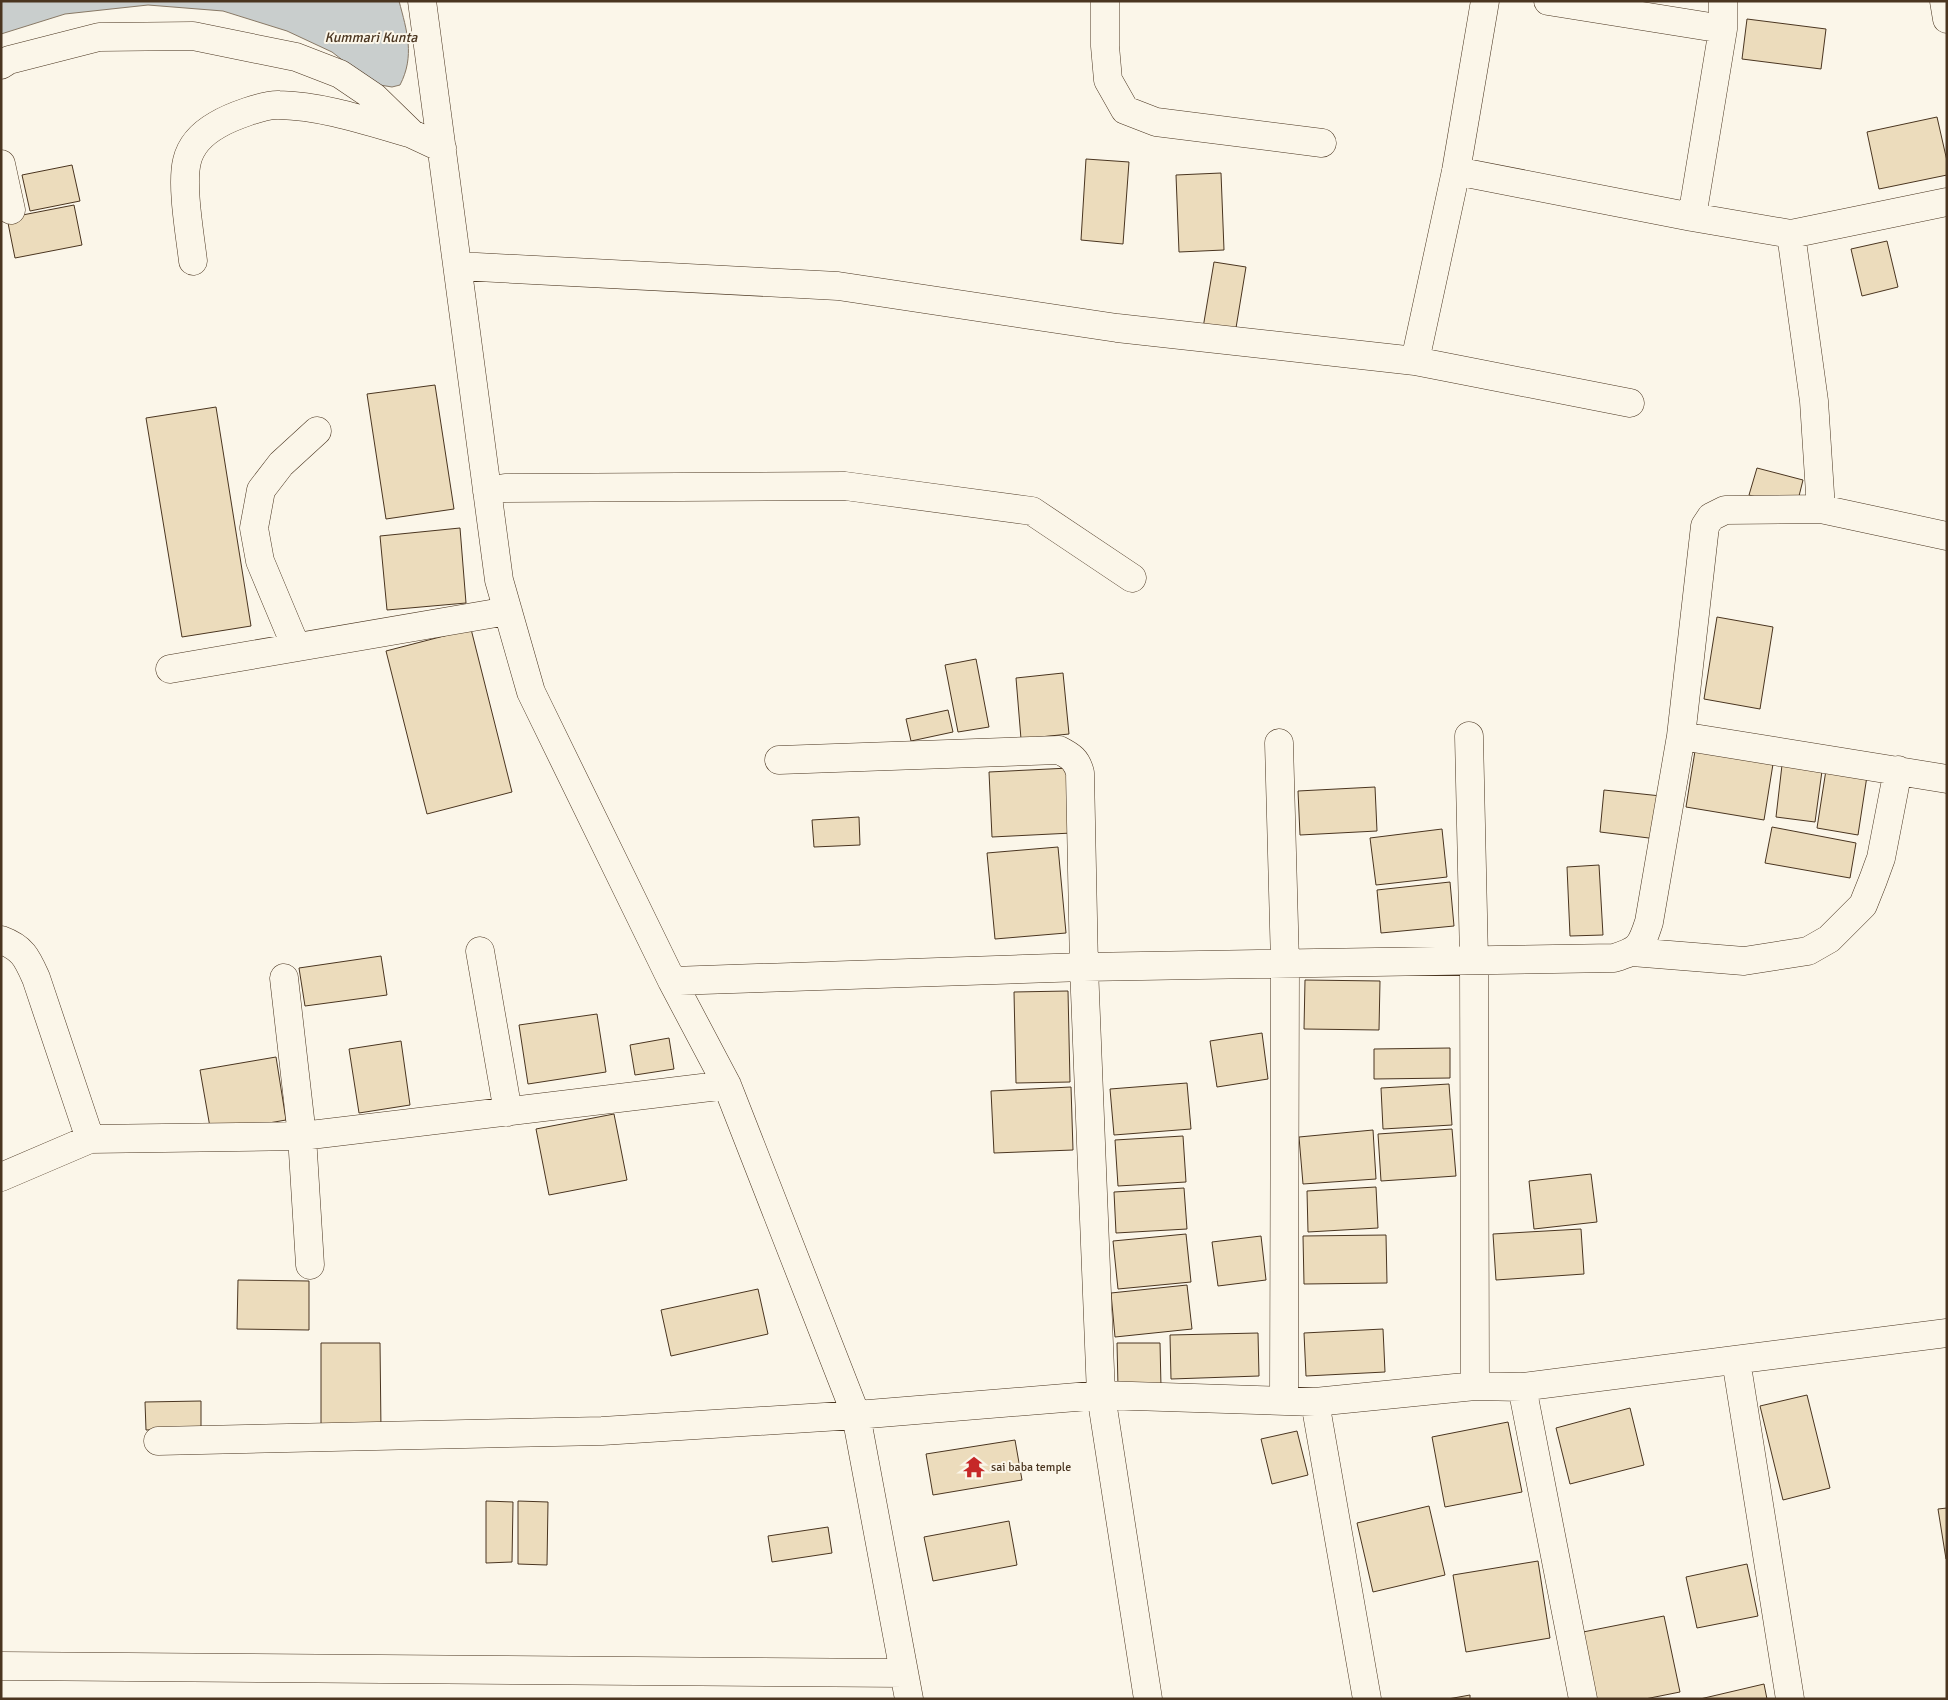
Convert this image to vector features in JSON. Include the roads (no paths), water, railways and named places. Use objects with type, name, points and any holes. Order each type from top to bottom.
[{"type":"street","points":[[1,1666],[907,1686],[856,1415],[728,1085],[672,981],[531,692],[499,580],[422,1]]},
{"type":"street","points":[[1105,1],[1105,46],[1108,80],[1125,110],[1156,122],[1322,142]]},
{"type":"street","points":[[1415,361],[1456,171],[1485,1]]},
{"type":"street","points":[[1548,1],[1723,28]]},
{"type":"street","points":[[1692,217],[1723,28],[1724,1]]},
{"type":"street","points":[[1944,1],[1947,19]]},
{"type":"street","points":[[1,65],[9,60],[99,37],[193,36],[296,57],[340,74],[374,97],[412,134]]},
{"type":"street","points":[[193,260],[185,181],[186,162],[192,147],[203,133],[229,118],[277,104],[331,111],[412,134],[442,148]]},
{"type":"street","points":[[1,164],[11,210]]},
{"type":"street","points":[[1456,171],[1692,217],[1791,234],[1947,202]]},
{"type":"street","points":[[1791,234],[1814,401],[1821,509]]},
{"type":"street","points":[[458,266],[838,286],[1117,328],[1415,361],[1630,403]]},
{"type":"street","points":[[296,647],[260,561],[254,528],[261,490],[280,464],[317,431]]},
{"type":"street","points":[[487,491],[505,488],[845,486],[1032,511],[1132,578]]},
{"type":"street","points":[[1632,952],[1643,942],[1649,922],[1681,736],[1705,526],[1711,517],[1725,510],[1821,509],[1947,536]]},
{"type":"street","points":[[170,669],[508,611]]},
{"type":"street","points":[[1469,736],[1474,959],[1475,1386]]},
{"type":"street","points":[[1681,736],[1947,779]]},
{"type":"street","points":[[1279,743],[1285,964],[1284,1400]]},
{"type":"street","points":[[779,760],[1059,750],[1070,756],[1077,763],[1080,773],[1084,967],[1101,1395],[1148,1699]]},
{"type":"street","points":[[672,981],[1084,967],[1614,958],[1632,952],[1744,961],[1808,951],[1829,939],[1863,905],[1881,858],[1898,770]]},
{"type":"street","points":[[1,940],[13,944],[26,955],[36,978],[90,1139]]},
{"type":"street","points":[[480,951],[508,1112]]},
{"type":"street","points":[[284,978],[302,1136],[310,1265]]},
{"type":"street","points":[[1,1177],[90,1139],[302,1136],[728,1085]]},
{"type":"street","points":[[158,1441],[602,1431],[856,1415],[1101,1395],[1315,1402],[1475,1386],[1522,1387],[1947,1333]]},
{"type":"street","points":[[1736,1360],[1790,1699]]},
{"type":"street","points":[[1522,1387],[1583,1699]]},
{"type":"street","points":[[1315,1402],[1367,1699]]},
{"type":"water","name":"Kummari Kunta","points":[[1,1],[399,1],[407,33],[407,64],[400,85],[392,87],[380,85],[363,76],[332,52],[287,31],[223,11],[148,5],[65,14],[1,34]]},
{"type":"place","name":"sai baba temple","points":[[974,1467]]}]
